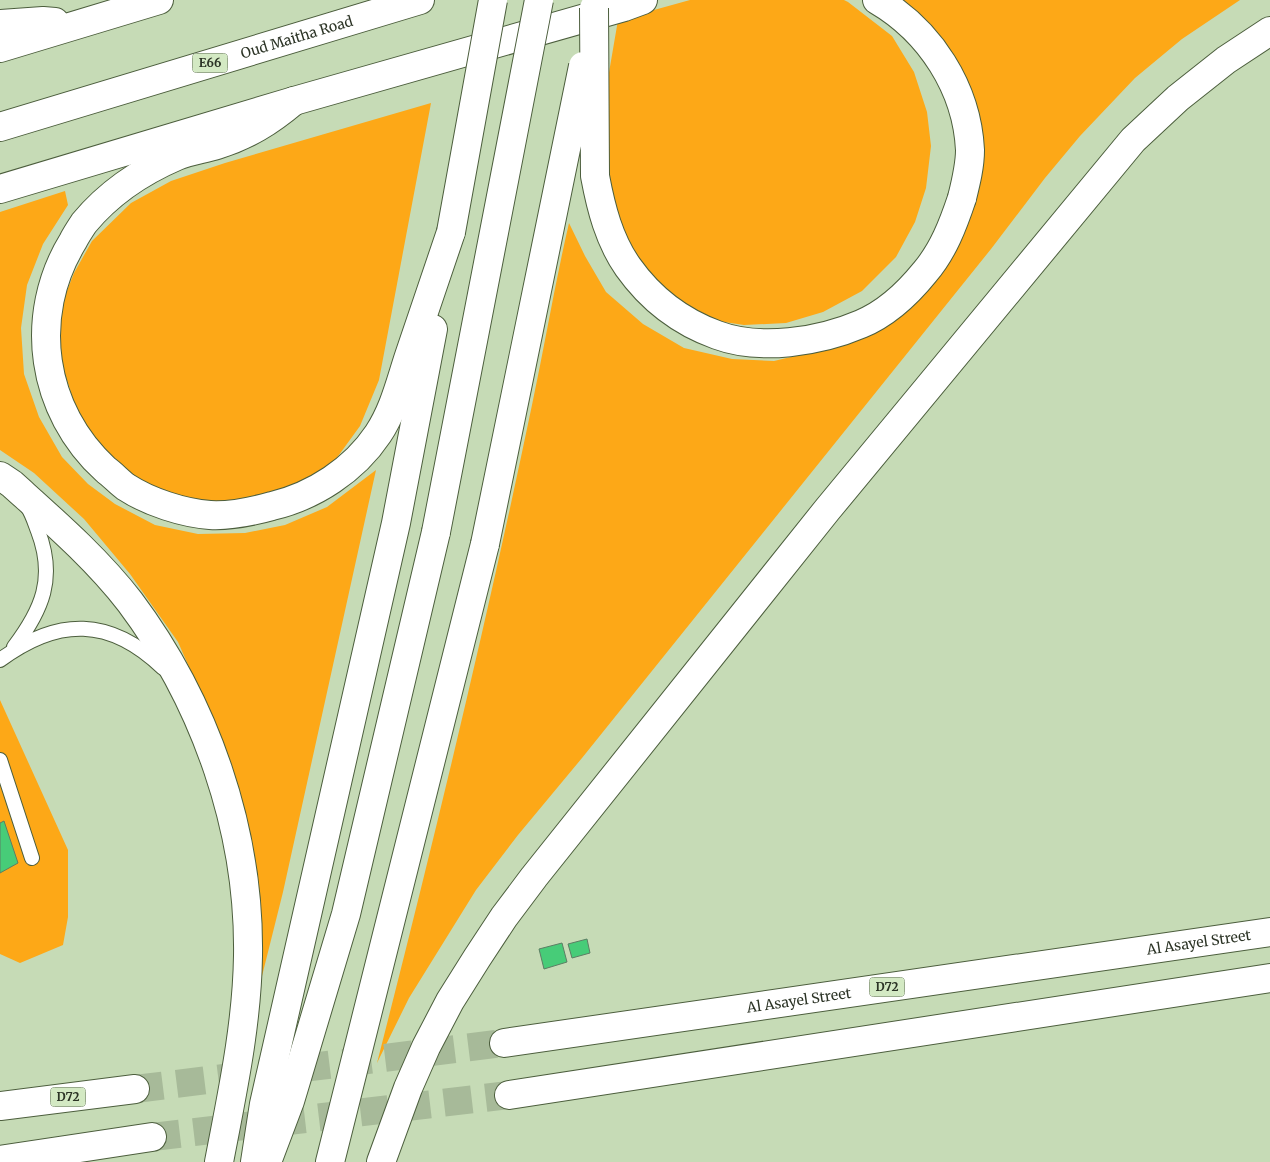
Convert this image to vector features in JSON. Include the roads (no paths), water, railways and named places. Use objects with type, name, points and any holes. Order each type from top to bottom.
[{"type":"main road","points":[[0,48],[159,0]]},
{"type":"main road","name":"Oud Maitha Road","points":[[0,127],[420,0]]},
{"type":"main road","points":[[255,1162],[264,1104],[396,523],[493,0]]},
{"type":"main road","points":[[267,1162],[290,1100],[346,914],[436,532],[540,0]]},
{"type":"main road","points":[[0,189],[294,101],[633,4],[664,0]]},
{"type":"main road","points":[[595,4],[596,176],[599,199],[615,245],[627,266],[642,285],[658,301],[677,315],[697,327],[719,336],[774,343],[814,339],[862,324],[886,310],[926,272],[945,241],[962,198],[968,175],[970,151],[968,127],[962,104],[953,82],[941,61],[916,30],[891,8],[877,0]]},
{"type":"main road","points":[[330,1162],[485,544],[595,4]]},
{"type":"main road","points":[[0,24],[42,21],[79,24]]},
{"type":"main road","points":[[381,1162],[408,1088],[426,1047],[450,1001],[504,917],[534,878],[827,510],[1133,140],[1185,93],[1226,60],[1270,31]]},
{"type":"main road","points":[[294,101],[271,120],[244,135],[215,146],[178,155],[144,172],[113,194],[83,224],[61,260],[48,300],[45,342],[52,383],[67,422],[92,457],[126,487],[167,506],[211,515],[256,510],[292,501],[325,485],[354,463],[378,434],[395,402],[451,232]]},
{"type":"main road","points":[[6,480],[90,555],[130,602],[164,653],[193,708],[218,766],[235,828],[245,891],[248,955],[244,1019],[220,1162]]},
{"type":"main road","name":"Al Asayel Street","points":[[504,1043],[1270,932]]},
{"type":"main road","points":[[509,1095],[1270,978]]},
{"type":"main road","name":"D72","points":[[0,1106],[135,1089]]},
{"type":"main road","points":[[0,1160],[152,1137]]},
{"type":"lane","points":[[5,656],[28,628],[43,598],[46,568],[41,538],[30,510],[6,480]]},
{"type":"lane","points":[[5,656],[49,632],[70,628],[92,629],[123,639],[151,657],[175,680],[193,708]]},
{"type":"lane","points":[[0,760],[32,858]]},
{"type":"tunnel","points":[[135,1089],[504,1043]]},
{"type":"tunnel","points":[[152,1137],[509,1095]]}]
